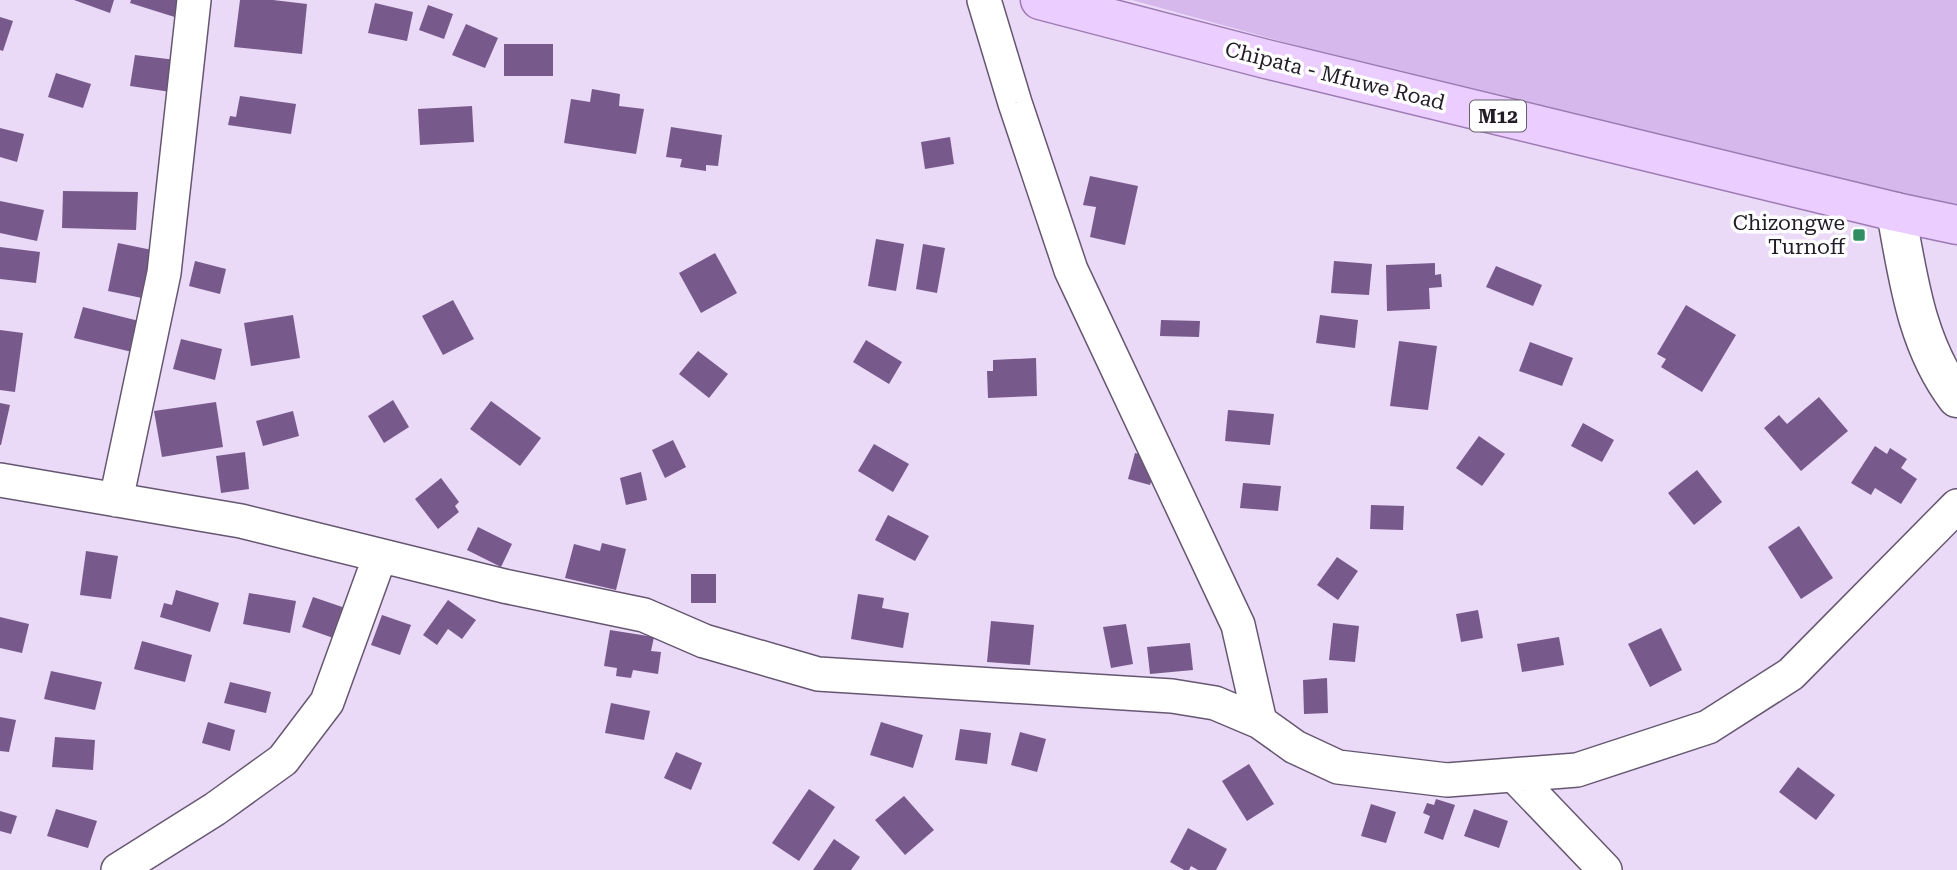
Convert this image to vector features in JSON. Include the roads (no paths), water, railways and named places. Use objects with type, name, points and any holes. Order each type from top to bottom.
[{"type":"main road","name":"Chipata - Mfuwe Road","points":[[1040,0],[1344,79],[1957,225]]},
{"type":"street","points":[[116,500],[164,273],[194,0]]},
{"type":"street","points":[[984,0],[1071,270],[1238,625],[1260,722]]},
{"type":"street","points":[[1896,212],[1912,298],[1924,340],[1944,381],[1957,398]]},
{"type":"street","points":[[0,480],[241,521],[504,586],[644,615],[704,641],[818,674],[1172,696],[1215,704],[1260,722],[1295,747],[1338,766],[1447,780],[1577,770],[1708,727],[1791,674],[1957,506]]},
{"type":"street","points":[[118,870],[215,809],[283,760],[327,702],[380,555]]},
{"type":"street","points":[[1514,775],[1605,870]]},
{"type":"place","name":"Chizongwe Turnoff","points":[[1859,235]]}]
